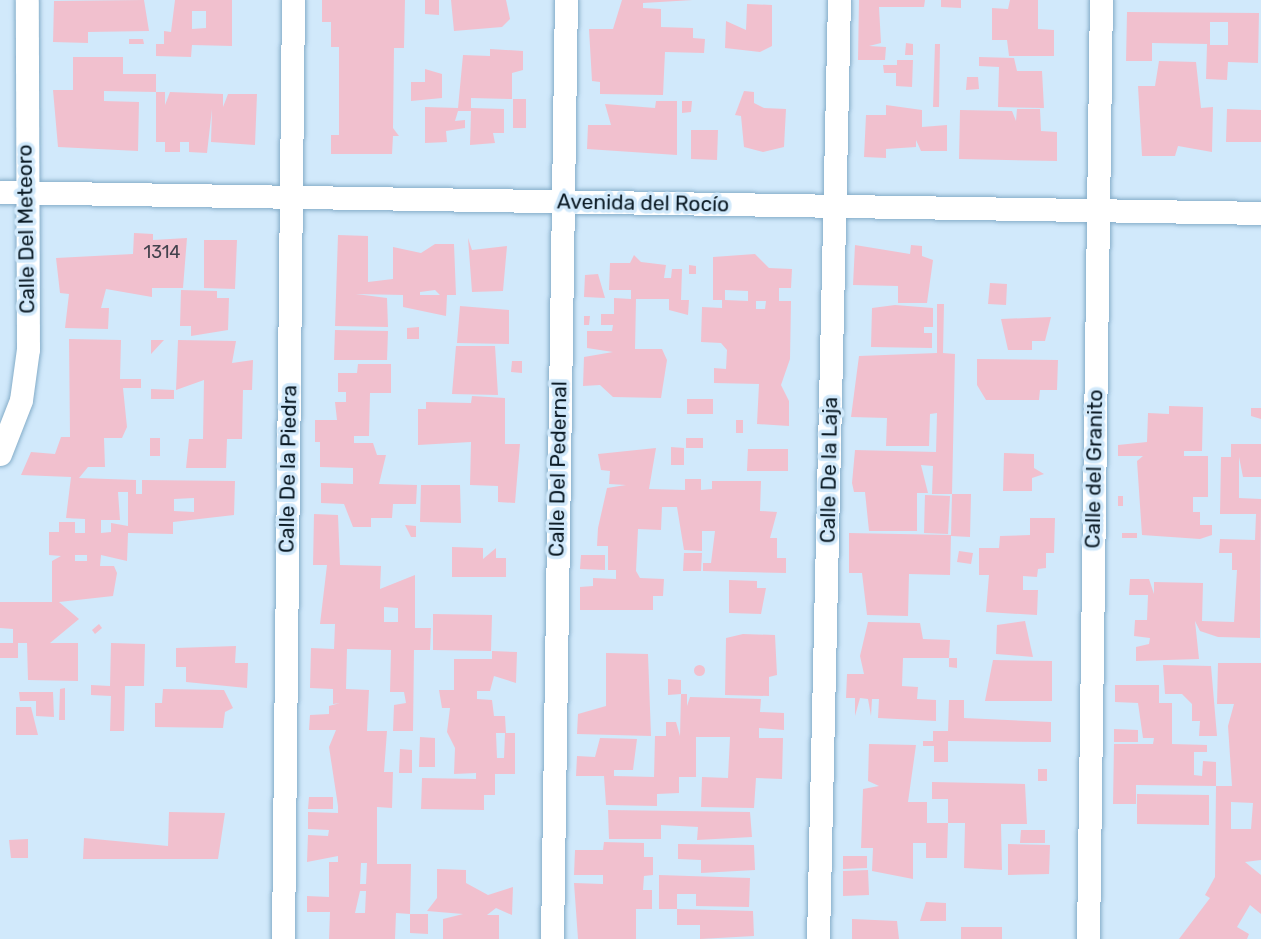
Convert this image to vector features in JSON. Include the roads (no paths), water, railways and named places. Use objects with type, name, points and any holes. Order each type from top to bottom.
[{"type":"street","name":"Calle Del Meteoro","points":[[0,454],[21,400],[28,349],[24,192],[27,0]]},
{"type":"street","name":"Calle De la Piedra","points":[[283,939],[293,0]]},
{"type":"street","name":"Calle Del Pedernal","points":[[552,939],[566,0]]},
{"type":"street","name":"Calle De la Laja","points":[[818,939],[839,0]]},
{"type":"street","name":"Calle del Granito","points":[[1088,939],[1101,0]]},
{"type":"street","name":"Avenida del Rocío","points":[[0,192],[1261,213]]}]
